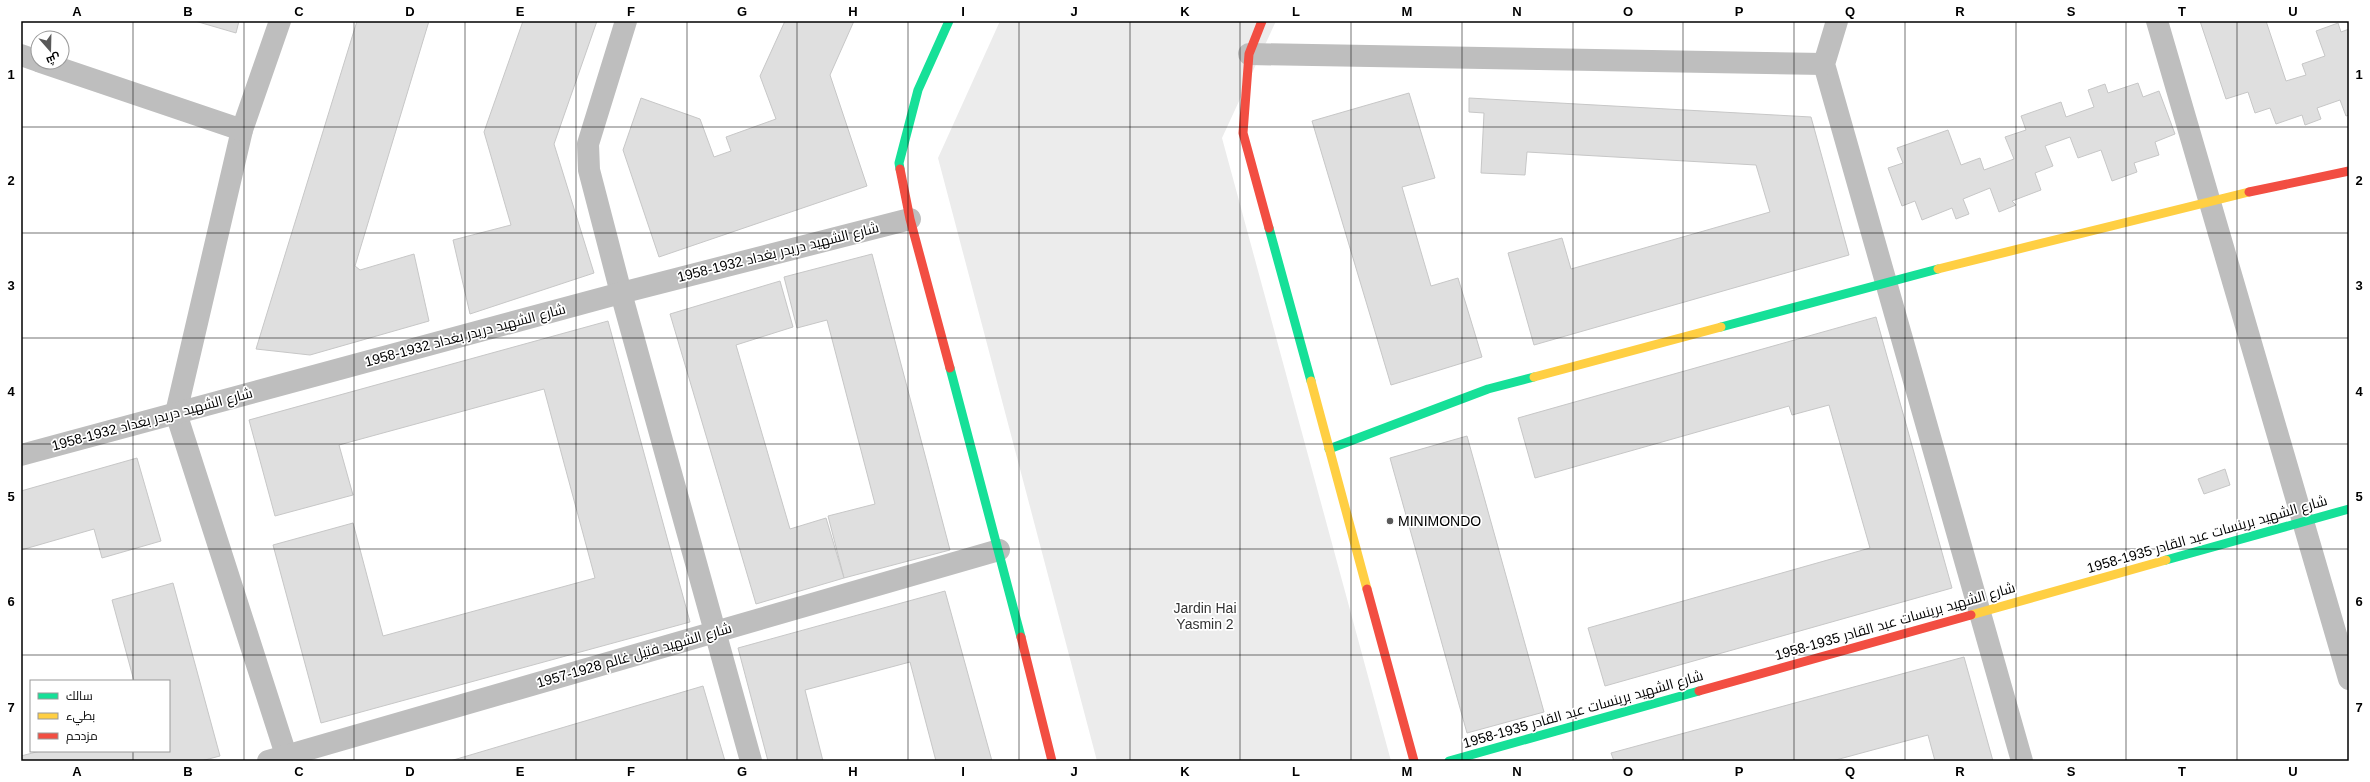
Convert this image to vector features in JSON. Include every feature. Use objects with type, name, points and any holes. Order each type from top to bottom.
[{"type":"street","points":[[280,21],[242,130],[176,413],[281,759]]},
{"type":"street","points":[[626,21],[588,144],[590,170],[621,293],[751,761]]},
{"type":"street","points":[[949,21],[918,90],[899,163],[910,219],[999,550],[1052,761]]},
{"type":"street","points":[[1262,21],[1249,54],[1243,133],[1414,761]]},
{"type":"street","points":[[1836,21],[1824,64],[2022,761]]},
{"type":"street","points":[[2157,21],[2349,679]]},
{"type":"street","points":[[1249,54],[1824,64]]},
{"type":"street","points":[[65,70],[242,130]]},
{"type":"street","points":[[1329,449],[1488,389],[1887,282],[2210,200],[2349,171]]},
{"type":"street","name":"شارع الشهيد دريدر بغداد 1932-1958","points":[[21,455],[621,293],[910,219]]},
{"type":"street","name":"شارع الشهيد برينسات عبد القادر 1935-1958","points":[[1449,761],[1980,611],[2349,509]]},
{"type":"street","name":"شارع الشهيد فتيل غالم 1928-1957","points":[[281,759],[999,550]]},
{"type":"green space","name":"Jardin Hai Yasmin 2","points":[[1000,21],[1276,21],[1222,138],[1391,761],[1097,761],[938,158]]},
{"type":"building","points":[[195,21],[239,21],[236,33]]},
{"type":"building","points":[[357,21],[429,21],[355,266],[360,270],[414,254],[429,321],[310,355],[256,349]]},
{"type":"building","points":[[523,21],[597,21],[554,144],[594,273],[470,314],[453,240],[511,225],[484,132]]},
{"type":"building","points":[[785,21],[854,21],[830,75],[867,186],[659,257],[623,150],[641,98],[700,119],[714,157],[731,151],[726,137],[776,119],[760,76]]},
{"type":"building","points":[[2200,21],[2266,21],[2286,81],[2306,75],[2302,64],[2325,56],[2316,31],[2338,23],[2341,32],[2349,29],[2349,115],[2346,116],[2340,100],[2317,108],[2321,119],[2305,125],[2302,115],[2276,124],[2270,108],[2255,113],[2248,92],[2226,99]]},
{"type":"building","points":[[2138,83],[2143,97],[2159,91],[2175,134],[2155,142],[2159,155],[2134,163],[2137,172],[2112,181],[2101,150],[2078,158],[2070,137],[2045,146],[2053,166],[2035,173],[2041,190],[2012,201],[2016,205],[1999,212],[1990,188],[1963,199],[1969,214],[1956,219],[1952,208],[1922,220],[1915,201],[1902,206],[1888,168],[1903,163],[1897,148],[1948,130],[1961,165],[1980,158],[1984,170],[2014,159],[2005,137],[2026,130],[2021,116],[2061,102],[2066,117],[2094,107],[2088,90],[2105,84],[2108,93]]},
{"type":"building","points":[[1409,93],[1435,178],[1402,187],[1431,286],[1458,278],[1482,357],[1391,385],[1312,121]]},
{"type":"building","points":[[1469,98],[1811,117],[1849,255],[1534,345],[1508,253],[1562,238],[1571,269],[1770,212],[1756,165],[1527,152],[1525,175],[1481,173],[1484,113],[1469,112]]},
{"type":"building","points":[[872,254],[950,550],[844,578],[828,516],[875,504],[827,320],[797,328],[784,277]]},
{"type":"building","points":[[780,281],[793,327],[736,345],[790,529],[826,518],[844,578],[756,604],[670,314]]},
{"type":"building","points":[[1876,317],[1952,588],[1605,686],[1588,628],[1870,548],[1829,405],[1792,415],[1789,406],[1535,478],[1518,418]]},
{"type":"building","points":[[608,321],[690,622],[321,723],[273,545],[353,523],[383,636],[595,578],[544,389],[339,445],[353,495],[275,516],[249,420]]},
{"type":"building","points":[[1467,436],[1544,712],[1467,733],[1390,458]]},
{"type":"building","points":[[137,458],[161,541],[102,558],[94,529],[21,550],[21,491]]},
{"type":"building","points":[[2225,469],[2230,485],[2204,494],[2198,479]]},
{"type":"building","points":[[173,583],[220,756],[201,761],[21,761],[21,756],[36,752],[170,752],[170,680],[134,680],[112,600]]},
{"type":"building","points":[[945,591],[992,761],[936,761],[910,662],[805,690],[823,761],[768,761],[738,648]]},
{"type":"building","points":[[1964,657],[1993,761],[1935,761],[1928,735],[1832,761],[1614,761],[1611,753]]},
{"type":"building","points":[[703,686],[725,761],[450,761]]},
{"type":"traffic: fast","points":[[900,169],[899,163],[918,90],[949,21]]},
{"type":"traffic: fast","points":[[1269,228],[1311,381]]},
{"type":"traffic: fast","points":[[1721,327],[1938,269]]},
{"type":"traffic: fast","points":[[950,368],[1021,637]]},
{"type":"traffic: fast","points":[[1329,449],[1488,389],[1534,377]]},
{"type":"traffic: fast","points":[[2166,560],[2349,509]]},
{"type":"traffic: fast","points":[[1449,761],[1699,691]]},
{"type":"traffic: slow","points":[[1938,269],[2249,192]]},
{"type":"traffic: slow","points":[[1534,377],[1721,327]]},
{"type":"traffic: slow","points":[[1311,381],[1367,589]]},
{"type":"traffic: slow","points":[[1971,615],[2166,560]]},
{"type":"traffic: jam","points":[[1262,21],[1249,54],[1243,133],[1269,228]]},
{"type":"traffic: jam","points":[[900,169],[910,219],[950,368]]},
{"type":"traffic: jam","points":[[2249,192],[2349,171]]},
{"type":"traffic: jam","points":[[1367,589],[1414,761]]},
{"type":"traffic: jam","points":[[1699,691],[1971,615]]},
{"type":"traffic: jam","points":[[1021,637],[1052,761]]},
{"type":"place","name":"MINIMONDO","points":[[1390,521]]}]
